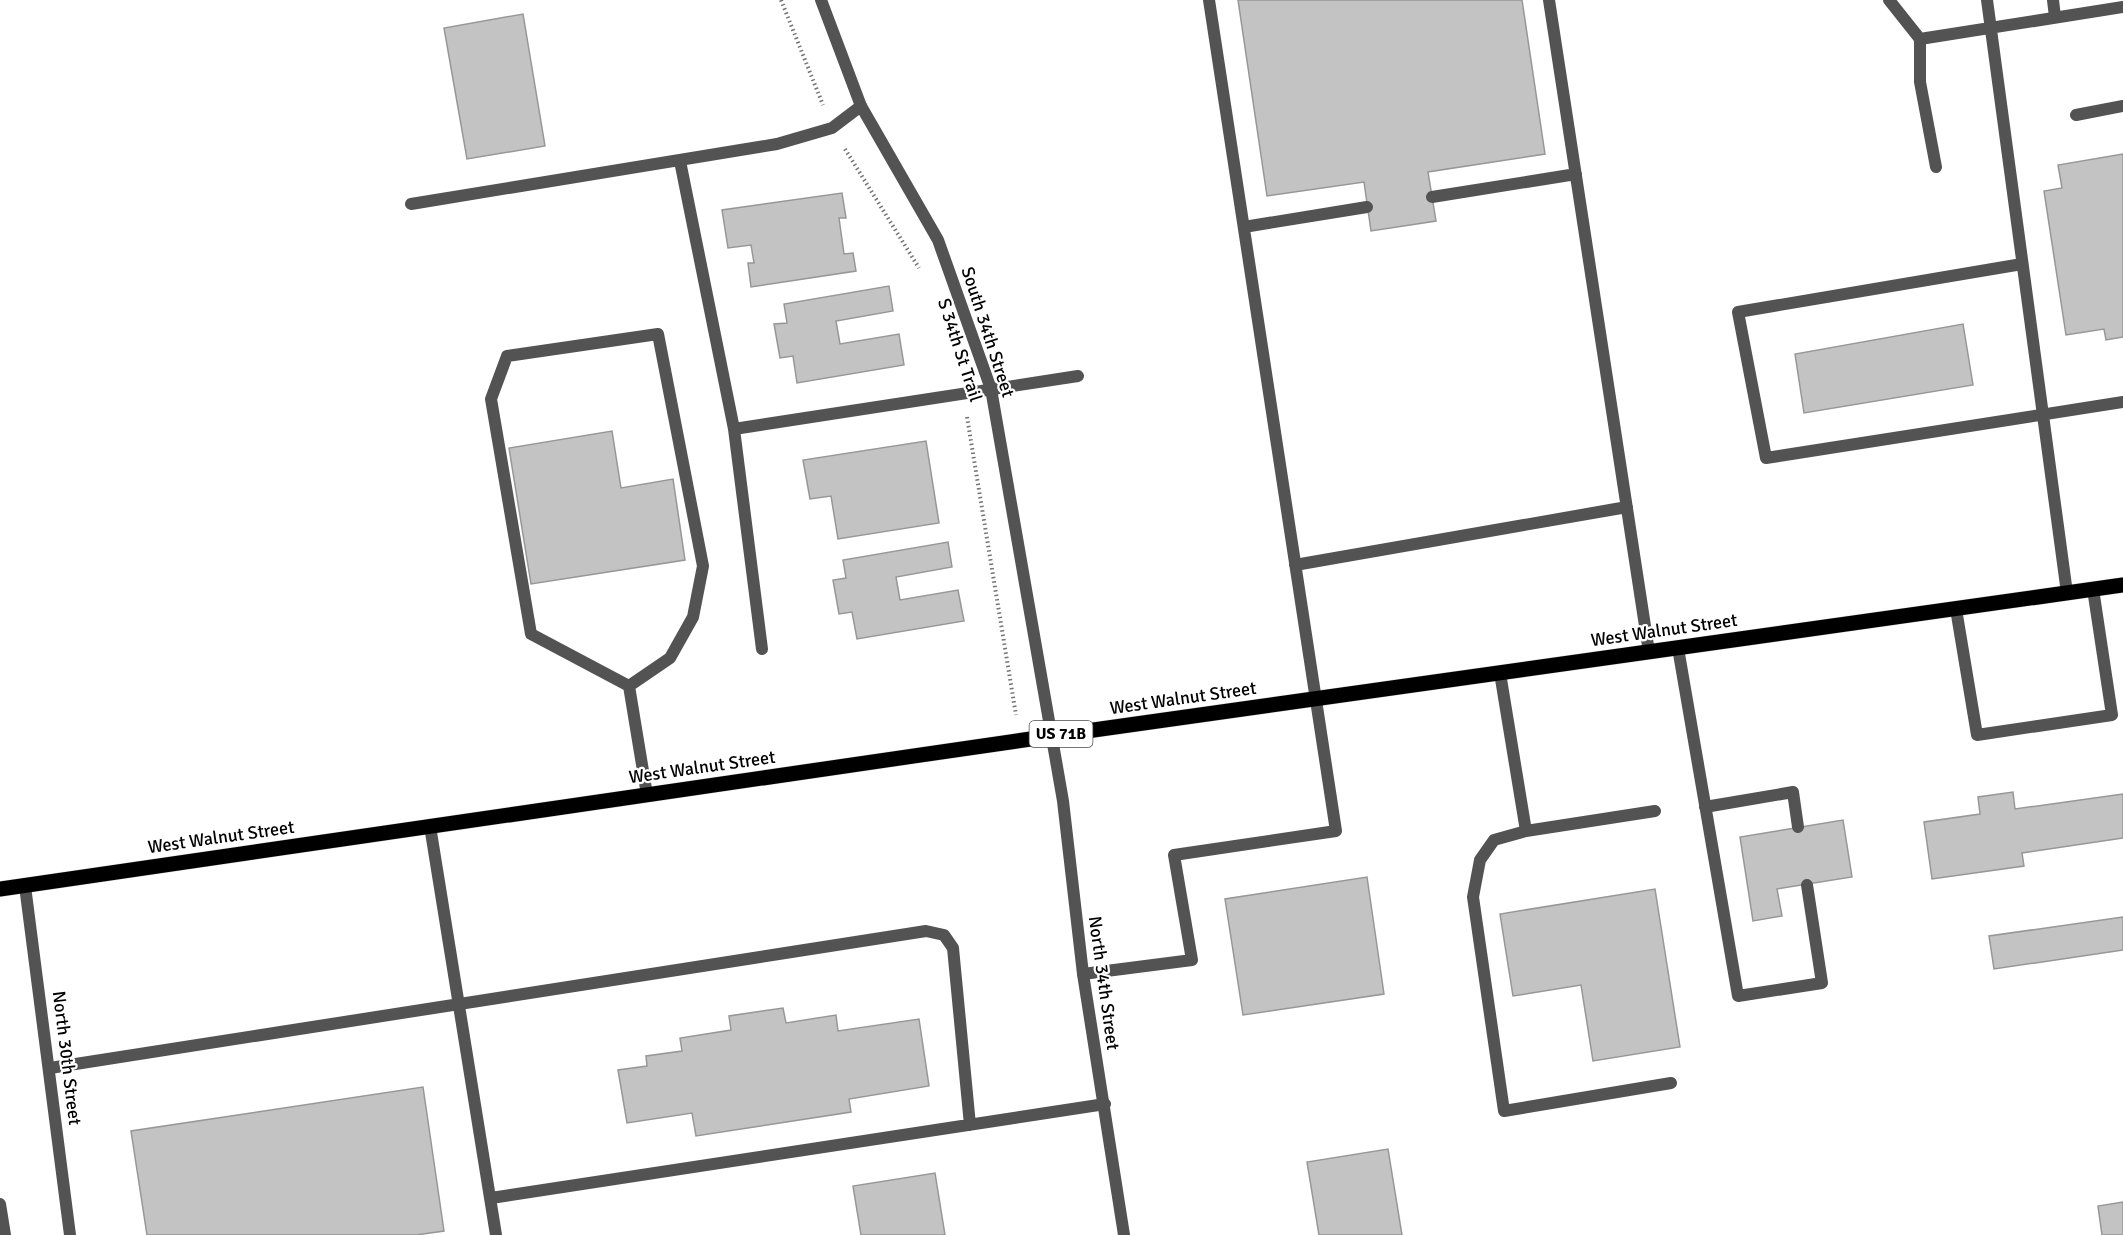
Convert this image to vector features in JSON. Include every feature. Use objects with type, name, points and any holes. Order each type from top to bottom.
[{"type":"main road","name":"West Walnut Street","points":[[0,889],[1051,736],[2123,585]]},
{"type":"street","name":"South 34th Street","points":[[820,0],[861,106],[938,240],[991,389],[1051,736]]},
{"type":"street","points":[[1083,974],[1192,960],[1174,855],[1336,831],[1209,0]]},
{"type":"street","points":[[1549,0],[1649,652]]},
{"type":"street","points":[[1889,0],[1920,39],[1920,82],[1936,167]]},
{"type":"street","points":[[1987,0],[2067,593]]},
{"type":"street","points":[[2053,0],[2055,17]]},
{"type":"street","points":[[1920,39],[1990,26],[2123,7]]},
{"type":"street","points":[[411,204],[777,144],[832,128],[861,106]]},
{"type":"street","points":[[2076,115],[2123,106]]},
{"type":"street","points":[[680,161],[734,429],[762,649]]},
{"type":"street","points":[[1432,197],[1576,174]]},
{"type":"street","points":[[1244,227],[1368,207]]},
{"type":"street","points":[[2022,264],[1738,312],[1766,458],[2123,402]]},
{"type":"street","points":[[658,334],[703,566],[693,617],[669,658],[629,686],[531,634],[491,399],[507,356],[658,334]]},
{"type":"street","points":[[734,429],[1078,376]]},
{"type":"street","points":[[1295,565],[1627,507]]},
{"type":"street","points":[[1956,609],[1977,735],[2112,715],[2093,589]]},
{"type":"street","points":[[1678,648],[1738,996],[1822,983],[1808,885]]},
{"type":"street","points":[[1500,673],[1526,831]]},
{"type":"street","points":[[629,686],[647,795]]},
{"type":"street","name":"North 34th Street","points":[[1051,736],[1063,801],[1083,974],[1124,1235]]},
{"type":"street","points":[[1705,807],[1793,792],[1798,827]]},
{"type":"street","points":[[1655,811],[1526,831],[1494,840],[1480,860],[1473,897],[1504,1111],[1671,1083]]},
{"type":"street","points":[[430,826],[492,1198],[496,1235]]},
{"type":"street","name":"North 30th Street","points":[[25,886],[70,1235]]},
{"type":"street","points":[[50,1068],[926,931],[944,935],[953,948],[970,1125]]},
{"type":"street","points":[[492,1198],[1105,1104]]},
{"type":"street","points":[[0,1204],[5,1235]]},
{"type":"path","name":"S 34th St Trail","points":[[781,0],[832,128],[919,267],[922,278]]},
{"type":"path","name":"S 34th St Trail","points":[[963,394],[1020,741]]},
{"type":"building","points":[[1238,0],[1522,0],[1545,154],[1428,172],[1436,221],[1371,231],[1364,182],[1267,196]]},
{"type":"building","points":[[523,14],[545,146],[467,159],[444,28]]},
{"type":"building","points":[[2123,154],[2123,337],[2106,340],[2104,329],[2066,335],[2044,191],[2062,188],[2058,165]]},
{"type":"building","points":[[842,193],[846,218],[839,218],[844,254],[853,253],[856,271],[751,287],[748,263],[754,263],[751,245],[728,248],[722,210]]},
{"type":"building","points":[[889,286],[893,311],[836,321],[840,344],[899,334],[904,365],[797,383],[793,356],[780,358],[774,324],[787,323],[784,304]]},
{"type":"building","points":[[1963,324],[1973,385],[1804,413],[1795,354]]},
{"type":"building","points":[[612,431],[621,488],[673,479],[685,560],[531,584],[509,448]]},
{"type":"building","points":[[926,441],[939,523],[838,539],[831,496],[810,499],[803,460]]},
{"type":"building","points":[[948,542],[952,567],[896,577],[900,600],[958,590],[964,621],[857,639],[852,612],[839,614],[833,580],[846,578],[843,560]]},
{"type":"building","points":[[2013,792],[2015,809],[2123,794],[2123,838],[2022,853],[2024,866],[1932,879],[1924,822],[1980,814],[1978,797]]},
{"type":"building","points":[[1843,820],[1852,877],[1777,889],[1782,916],[1753,921],[1740,837]]},
{"type":"building","points":[[1367,877],[1384,994],[1243,1015],[1225,899]]},
{"type":"building","points":[[1655,889],[1680,1047],[1593,1061],[1581,985],[1513,996],[1500,914]]},
{"type":"building","points":[[2123,917],[2123,950],[1994,969],[1989,936]]},
{"type":"building","points":[[783,1008],[786,1023],[836,1015],[838,1031],[919,1019],[929,1086],[849,1099],[851,1112],[696,1136],[692,1113],[627,1123],[618,1070],[647,1066],[646,1056],[682,1051],[680,1038],[731,1030],[729,1016]]},
{"type":"building","points":[[423,1087],[444,1231],[416,1235],[147,1235],[131,1131]]},
{"type":"building","points":[[1388,1149],[1402,1235],[1319,1235],[1307,1162]]},
{"type":"building","points":[[935,1173],[945,1235],[861,1235],[853,1186]]},
{"type":"building","points":[[2123,1202],[2123,1235],[2102,1235],[2098,1206]]}]
